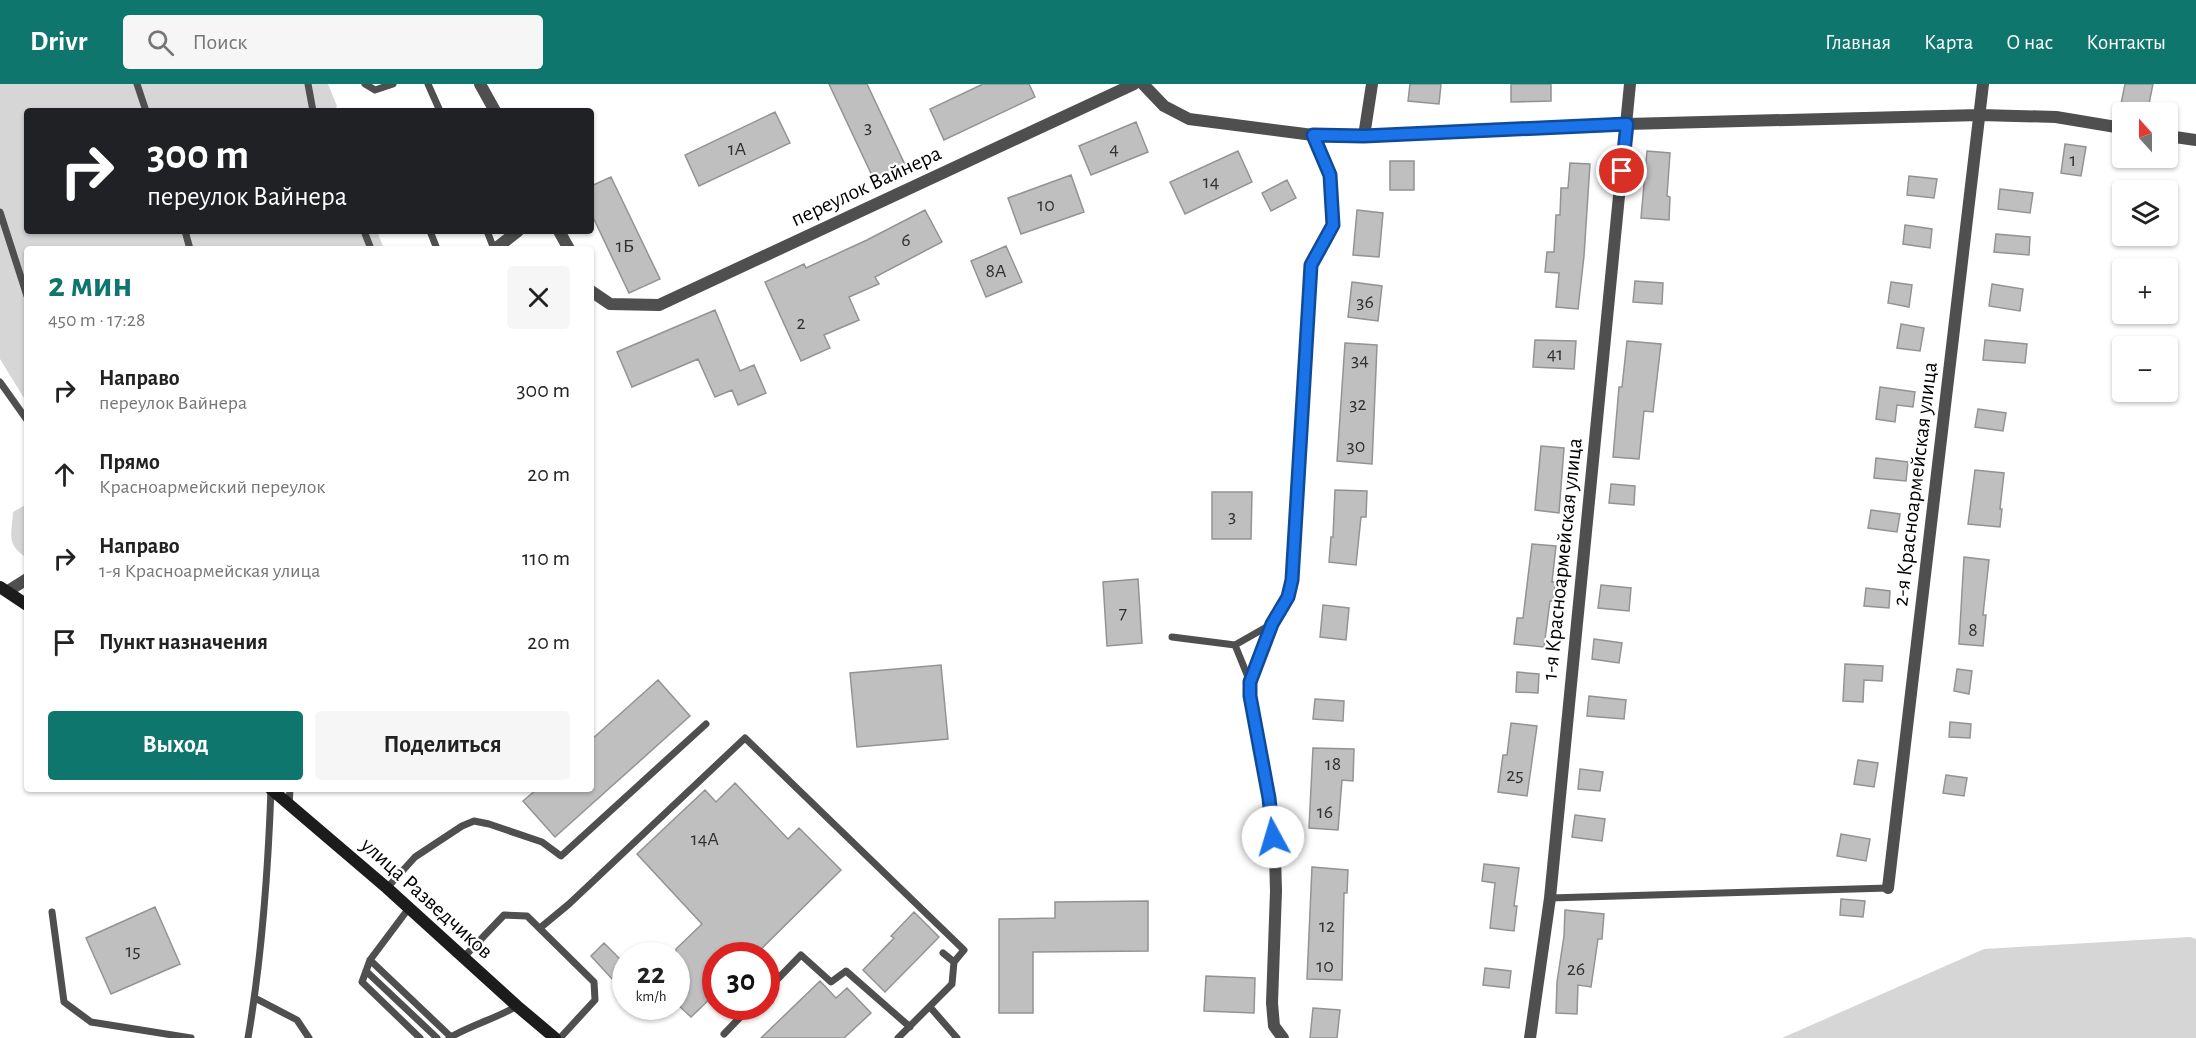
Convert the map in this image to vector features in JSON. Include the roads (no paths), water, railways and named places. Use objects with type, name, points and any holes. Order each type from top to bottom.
[{"type":"main road","points":[[4,589],[24,603]]},
{"type":"main road","name":"улица Разведчиков","points":[[274,792],[387,888],[555,1038]]},
{"type":"street","points":[[480,84],[493,108]]},
{"type":"street","name":"переулок Вайнера","points":[[594,293],[610,304],[659,305],[1134,84]]},
{"type":"street","points":[[1143,84],[1164,106],[1188,119],[1313,135],[1364,136],[1627,124],[1980,115],[2056,117],[2112,126]]},
{"type":"street","points":[[1364,136],[1372,84]]},
{"type":"street","name":"1-я Красноармейская улица","points":[[1530,1038],[1550,898],[1630,84]]},
{"type":"street","name":"2-я Красноармейская улица","points":[[1888,888],[1983,84]]},
{"type":"street","points":[[1284,1038],[1274,1026],[1272,1003],[1275,856],[1269,798],[1250,696],[1250,682],[1272,624],[1288,597],[1292,580],[1311,265],[1333,225],[1330,175],[1313,135]]},
{"type":"street","points":[[2178,137],[2196,140]]},
{"type":"street","points":[[499,246],[514,234]]},
{"type":"street","points":[[4,589],[24,580]]},
{"type":"lane","points":[[137,84],[145,108]]},
{"type":"lane","points":[[308,84],[313,108]]},
{"type":"lane","points":[[365,84],[375,90],[393,84]]},
{"type":"lane","points":[[428,84],[439,108]]},
{"type":"lane","points":[[0,212],[24,287]]},
{"type":"lane","points":[[0,382],[24,416]]},
{"type":"lane","points":[[1172,637],[1235,645],[1272,624]]},
{"type":"lane","points":[[1235,645],[1250,682]]},
{"type":"lane","points":[[387,888],[415,856],[462,826],[474,821],[542,842],[561,856],[706,724]]},
{"type":"lane","points":[[540,928],[569,904],[745,738],[964,950],[954,962],[952,984],[898,1038]]},
{"type":"lane","points":[[248,1038],[255,998],[269,852],[271,792]]},
{"type":"lane","points":[[289,805],[290,792]]},
{"type":"lane","points":[[1550,898],[1888,888]]},
{"type":"lane","points":[[409,908],[370,960],[362,982],[420,1038]]},
{"type":"lane","points":[[52,912],[64,1002],[91,1022],[191,1038]]},
{"type":"lane","points":[[464,958],[504,915],[527,916],[594,982],[595,1000],[560,1038]]},
{"type":"lane","points":[[944,953],[954,962]]},
{"type":"lane","points":[[780,977],[801,955],[831,982],[846,971],[910,1027]]},
{"type":"lane","points":[[370,960],[450,1037],[469,1026],[500,1016],[517,1006]]},
{"type":"lane","points":[[366,971],[437,1038]]},
{"type":"lane","points":[[255,998],[297,1020],[309,1038]]},
{"type":"lane","points":[[930,1007],[957,1038]]},
{"type":"lane","points":[[724,1034],[738,1020]]}]
